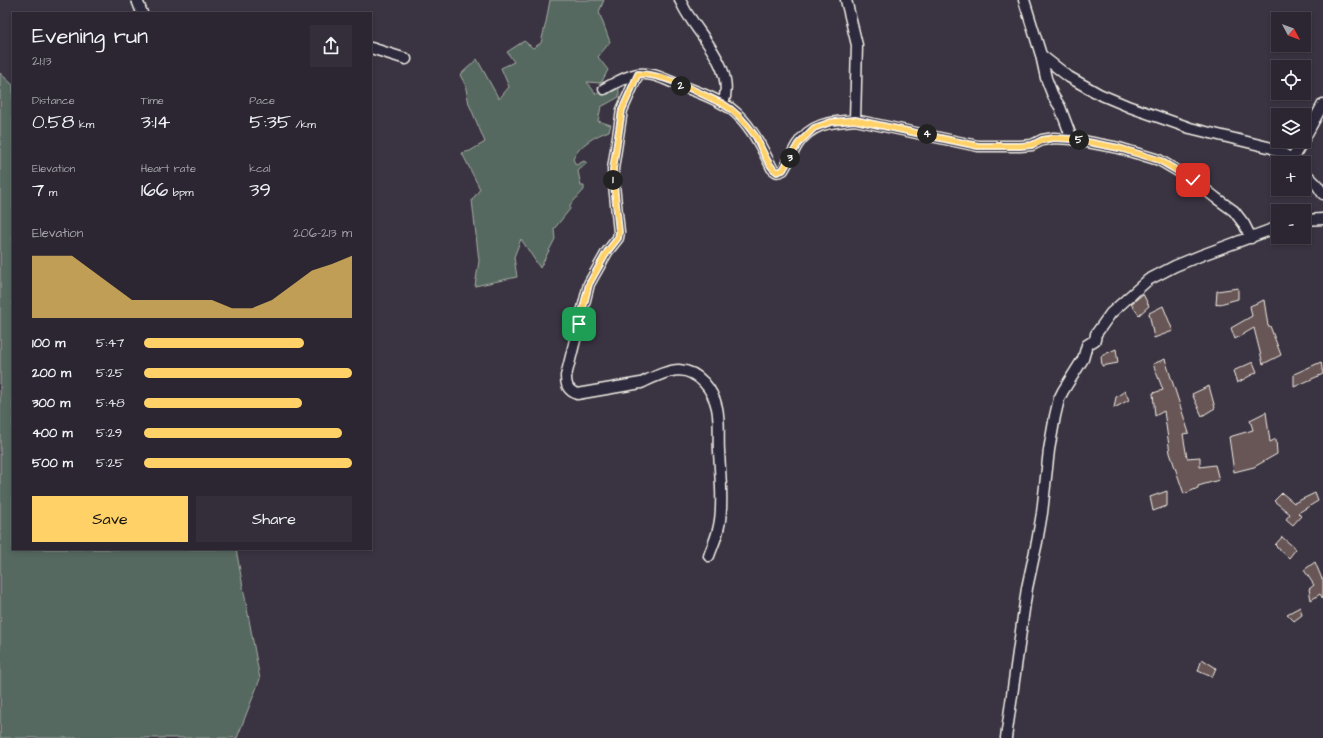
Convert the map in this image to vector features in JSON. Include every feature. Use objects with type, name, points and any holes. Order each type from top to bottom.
[{"type":"street","points":[[137,0],[142,12]]},
{"type":"street","points":[[680,0],[690,18],[717,57],[726,91],[723,104]]},
{"type":"street","points":[[846,0],[857,45],[855,120]]},
{"type":"street","points":[[1024,0],[1050,90],[1060,106],[1072,139]]},
{"type":"street","points":[[372,48],[406,58]]},
{"type":"street","points":[[1041,55],[1069,76],[1099,94],[1130,107],[1190,128],[1272,148],[1286,156]]},
{"type":"street","points":[[638,74],[622,110],[613,169],[619,232],[618,238],[607,252],[589,284],[566,376],[566,385],[570,391],[577,394],[641,383],[677,370],[692,373],[708,386],[713,395],[717,409],[720,503],[718,530],[709,556]]},
{"type":"street","points":[[604,89],[629,76],[650,74],[661,77],[723,104],[738,114],[747,124],[772,168],[777,172],[783,170],[798,144],[814,128],[831,122],[855,120],[978,146],[1032,145],[1042,140],[1054,138],[1072,139],[1119,148],[1159,160],[1193,180],[1234,211],[1244,224],[1250,238]]},
{"type":"street","points":[[1311,127],[1323,104]]},
{"type":"street","points":[[1311,179],[1323,194]]},
{"type":"street","points":[[1311,220],[1323,219]]},
{"type":"street","points":[[1006,738],[1027,588],[1042,513],[1049,450],[1059,398],[1083,359],[1087,345],[1095,340],[1096,334],[1112,312],[1148,280],[1175,266],[1271,230]]},
{"type":"green space","points":[[550,0],[604,0],[599,12],[610,42],[598,57],[608,70],[601,83],[587,82],[596,94],[619,84],[619,97],[601,107],[598,121],[611,125],[609,131],[583,145],[573,159],[576,165],[584,161],[587,163],[578,171],[581,186],[584,186],[584,190],[570,205],[570,209],[554,229],[555,239],[540,268],[521,239],[514,257],[517,277],[475,286],[479,261],[472,200],[480,189],[462,153],[470,151],[485,142],[469,104],[465,84],[460,75],[477,59],[499,99],[509,87],[501,68],[514,62],[507,52],[524,41],[533,48],[541,43]]},
{"type":"green space","points":[[0,73],[12,84],[12,550],[236,550],[260,679],[237,738],[0,738]]},
{"type":"building","points":[[1238,288],[1238,299],[1216,305],[1217,291]]},
{"type":"building","points":[[1143,294],[1149,306],[1139,315],[1131,304]]},
{"type":"building","points":[[1264,300],[1268,326],[1270,326],[1281,355],[1263,364],[1254,328],[1235,339],[1231,328],[1252,316],[1250,306]]},
{"type":"building","points":[[1163,306],[1173,331],[1154,338],[1149,313]]},
{"type":"building","points":[[1116,349],[1118,363],[1102,366],[1101,356]]},
{"type":"building","points":[[1165,359],[1189,433],[1183,434],[1187,458],[1200,457],[1200,467],[1215,465],[1219,480],[1198,486],[1198,488],[1184,494],[1170,453],[1164,411],[1155,416],[1153,393],[1163,390],[1153,364]]},
{"type":"building","points":[[1253,362],[1257,372],[1237,383],[1233,371]]},
{"type":"building","points":[[1321,362],[1323,374],[1294,387],[1294,374]]},
{"type":"building","points":[[1209,386],[1215,408],[1202,416],[1192,394]]},
{"type":"building","points":[[1125,391],[1129,400],[1114,408],[1116,397]]},
{"type":"building","points":[[1266,412],[1270,442],[1276,439],[1277,454],[1254,467],[1234,472],[1229,437],[1253,430],[1250,420]]},
{"type":"building","points":[[1167,491],[1167,506],[1153,511],[1150,497]]},
{"type":"building","points":[[1282,493],[1294,503],[1315,493],[1318,501],[1298,513],[1301,516],[1293,525],[1286,519],[1290,514],[1274,501]]},
{"type":"building","points":[[1282,537],[1296,549],[1289,558],[1275,545]]},
{"type":"building","points":[[1315,562],[1323,579],[1323,599],[1320,594],[1311,600],[1309,589],[1314,585],[1304,570]]},
{"type":"building","points":[[1300,607],[1302,615],[1294,621],[1287,614]]},
{"type":"building","points":[[1202,659],[1216,668],[1212,677],[1198,671]]},
{"type":"route","points":[[579,324],[587,297],[589,284],[607,252],[618,238],[619,232],[613,169],[622,110],[638,74],[650,74],[661,77],[730,108],[747,124],[772,168],[777,172],[783,170],[798,144],[814,128],[831,122],[855,120],[978,146],[1006,147],[1032,145],[1042,140],[1054,138],[1092,142],[1119,148],[1159,160],[1193,180]]}]
